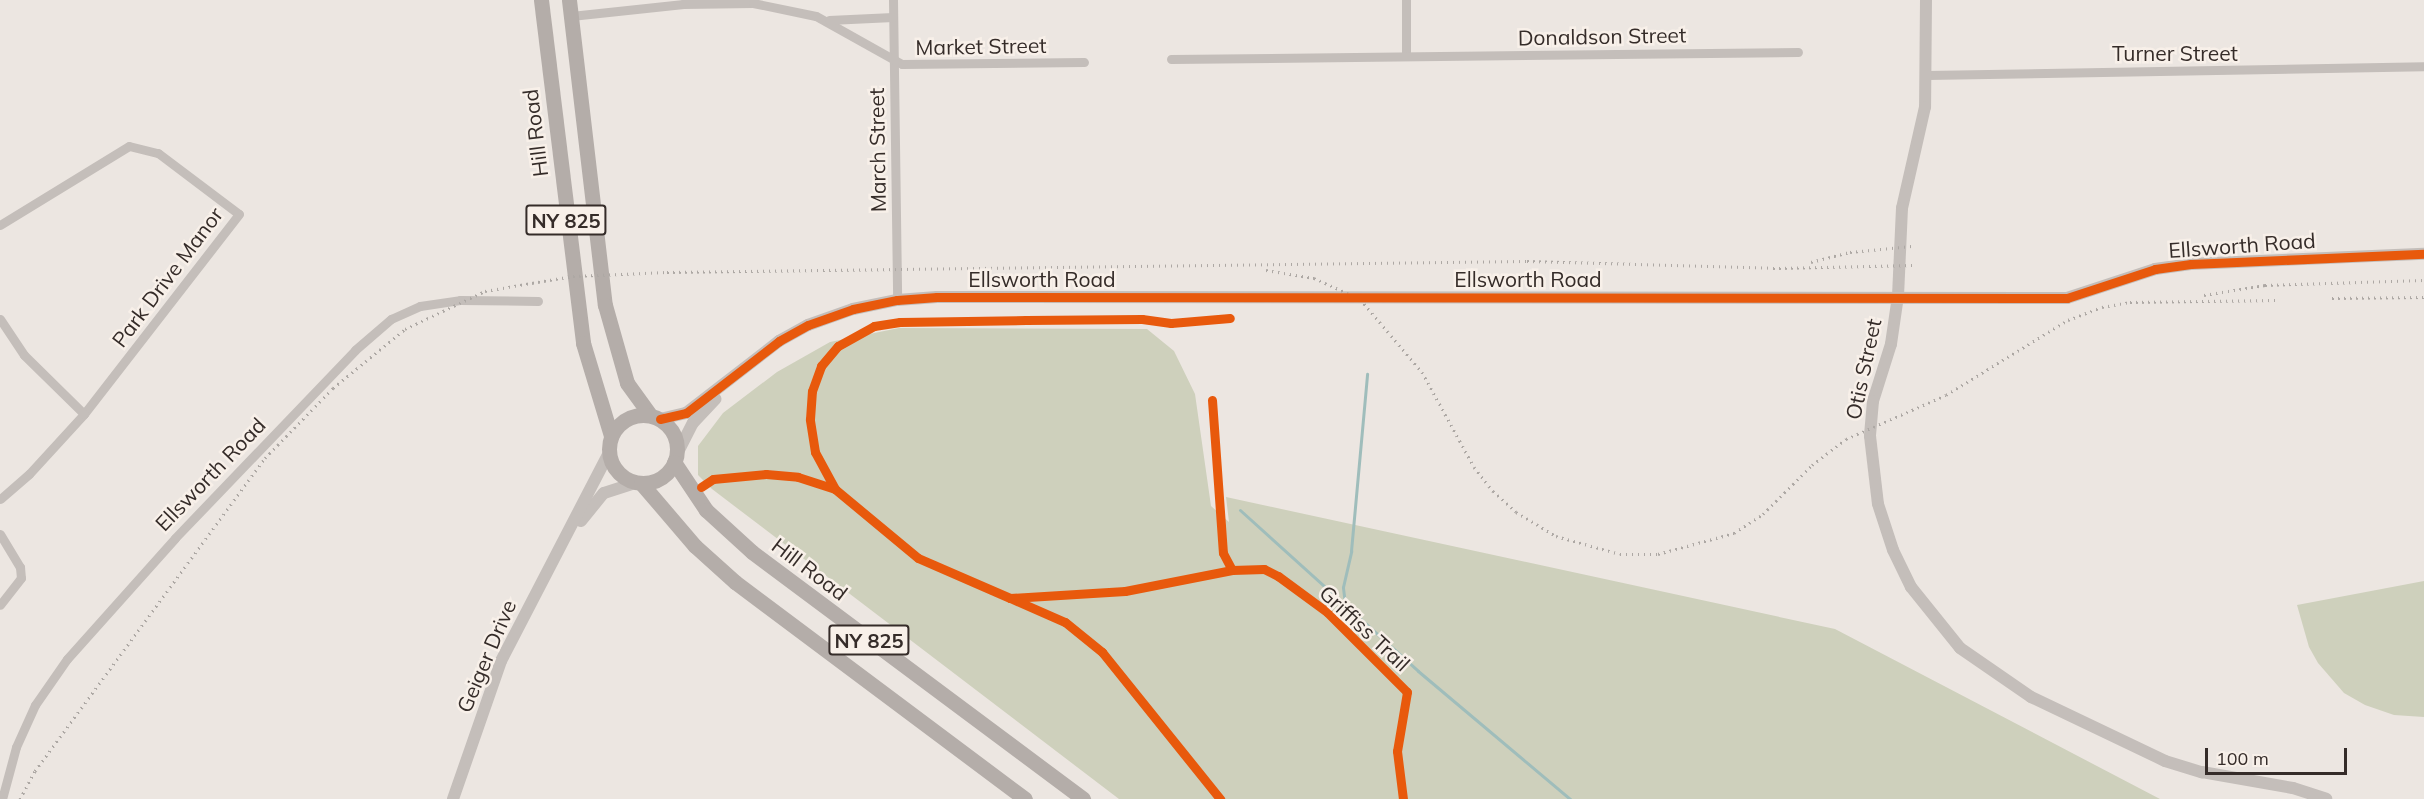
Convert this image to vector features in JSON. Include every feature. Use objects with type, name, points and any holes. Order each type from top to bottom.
[{"type":"main road","name":"Hill Road","points":[[541,0],[583,343],[611,436]]},
{"type":"main road","name":"NY 825","points":[[569,0],[605,305],[627,383],[655,417],[674,434],[676,458]]},
{"type":"main road","points":[[611,436],[631,416],[655,417]]},
{"type":"main road","name":"NY 825","points":[[611,436],[609,453],[618,472],[639,483],[695,546],[735,582],[1025,799]]},
{"type":"main road","name":"Hill Road","points":[[676,458],[706,510],[752,552],[1083,799]]},
{"type":"main road","points":[[639,483],[661,478],[676,458]]},
{"type":"street","name":"March Street","points":[[893,0],[897,300]]},
{"type":"street","points":[[1171,58],[1406,56],[1406,0]]},
{"type":"street","name":"Otis Street","points":[[1926,0],[1925,107],[1902,208],[1898,296],[1891,344],[1873,401],[1872,467],[1893,550],[1911,587],[1936,622],[1960,648],[2007,684],[2165,762],[2294,788],[2326,799]]},
{"type":"street","name":"Market Street","points":[[571,16],[733,2],[775,5],[827,20],[894,61],[911,66],[1084,62]]},
{"type":"street","points":[[827,20],[893,17]]},
{"type":"street","name":"Donaldson Street","points":[[1406,56],[1798,52]]},
{"type":"street","name":"Turner Street","points":[[1927,75],[2424,66]]},
{"type":"street","name":"Park Drive Manor","points":[[0,225],[129,146],[158,153],[239,214],[84,414]]},
{"type":"street","name":"Ellsworth Road","points":[[655,417],[686,413],[779,341],[824,318],[897,300],[2067,297],[2155,269],[2192,264],[2424,254]]},
{"type":"street","name":"Ellsworth Road","points":[[2,799],[16,747],[35,705],[67,659],[175,538],[355,350],[391,319],[420,306],[460,300],[538,301]]},
{"type":"street","points":[[0,319],[24,355],[84,414],[29,474],[0,499]]},
{"type":"street","name":"Ellsworth Road","points":[[676,458],[693,423],[752,360]]},
{"type":"street","name":"Geiger Drive","points":[[453,799],[501,661],[569,536],[609,453]]},
{"type":"street","name":"Geiger Drive","points":[[569,536],[604,493],[639,483]]},
{"type":"street","points":[[0,534],[4,550],[20,567],[21,578],[0,605]]},
{"type":"green space","points":[[899,328],[1147,329],[1174,351],[1195,394],[1211,506],[1229,522],[1226,497],[1835,629],[2160,799],[1119,799],[712,489],[698,475],[698,446],[723,413],[777,372],[830,342]]},
{"type":"green space","points":[[2424,581],[2424,717],[2394,715],[2365,705],[2344,693],[2318,663],[2309,647],[2297,605]]},
{"type":"waterway","points":[[1345,604],[1343,587],[1351,551],[1367,374]]},
{"type":"waterway","points":[[1240,510],[1418,671],[1570,799]]},
{"type":"railway","points":[[1811,262],[1850,252],[1912,246]]},
{"type":"railway","points":[[20,799],[35,771],[265,458],[333,388],[405,329],[485,291],[573,276],[667,272],[1527,261],[1773,268],[1912,265]]},
{"type":"railway","points":[[1266,270],[1314,278],[1360,299],[1422,372],[1474,467],[1493,491],[1516,512],[1556,536],[1620,554],[1658,554],[1734,533],[1763,514],[1812,465],[1846,439],[1946,395],[2068,320],[2102,307],[2130,302],[2275,300]]},
{"type":"railway","points":[[2204,295],[2265,285],[2424,280]]},
{"type":"railway","points":[[2332,298],[2424,297]]},
{"type":"cycle path","points":[[660,419],[686,413],[779,341],[808,325],[853,309],[897,300],[937,297],[2067,298],[2155,269],[2191,264],[2424,254]]},
{"type":"cycle path","points":[[1212,400],[1223,553],[1232,570],[1125,591],[1010,598],[918,558],[835,489],[815,452],[810,419],[812,391],[821,366],[838,346],[874,326],[900,322],[1026,320],[1142,319],[1171,323],[1230,318]]},
{"type":"cycle path","points":[[701,487],[713,479],[766,474],[798,477],[835,489]]},
{"type":"cycle path","name":"Griffiss Trail","points":[[1232,570],[1264,569],[1278,576],[1327,612],[1407,692],[1397,751],[1403,799]]},
{"type":"cycle path","points":[[1010,598],[1065,622],[1102,652],[1220,799]]}]
